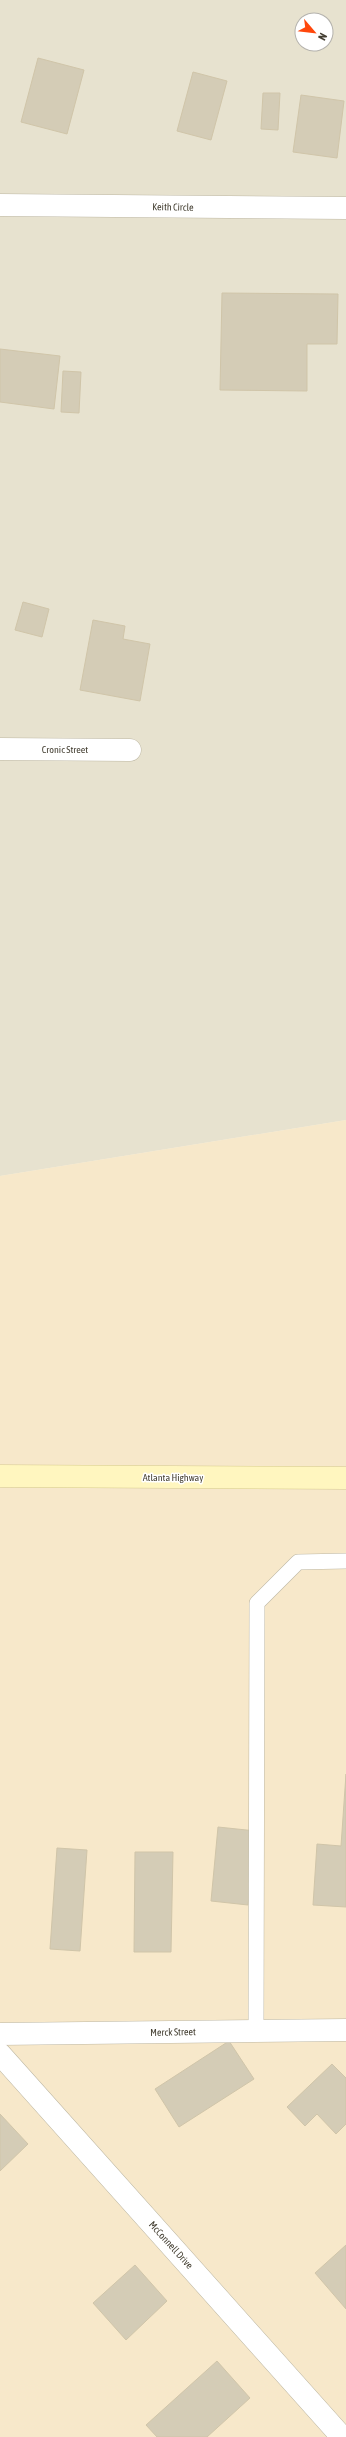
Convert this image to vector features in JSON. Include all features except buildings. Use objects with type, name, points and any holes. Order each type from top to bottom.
[{"type":"main road","name":"Atlanta Highway","points":[[0,1476],[346,1478]]},
{"type":"street","name":"Keith Circle","points":[[0,205],[346,208]]},
{"type":"street","name":"Cronic Street","points":[[0,749],[130,750]]},
{"type":"street","name":"Merck Street","points":[[0,2034],[346,2030]]},
{"type":"street","name":"McConnell Drive","points":[[0,2054],[342,2437]]},
{"type":"lane","points":[[256,2031],[257,1603],[298,1562],[346,1561]]},
{"type":"shaded area","points":[[0,0],[346,0],[346,1120],[0,1176]]},
{"type":"shaded area","points":[[346,1120],[346,2437],[0,2437],[0,1176]]}]
